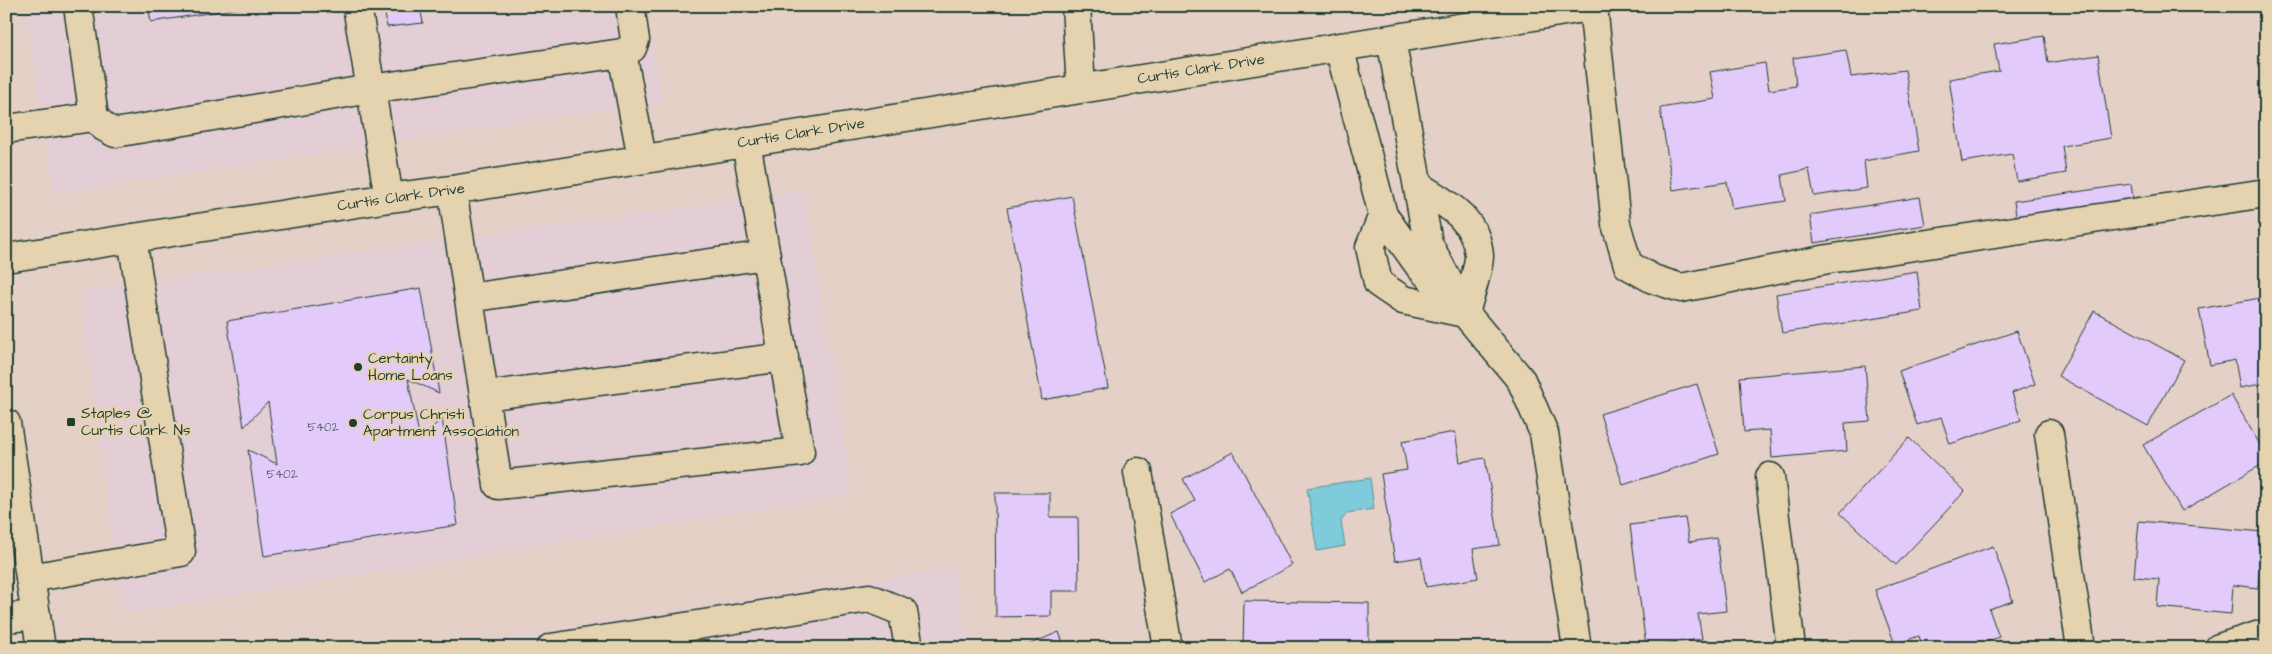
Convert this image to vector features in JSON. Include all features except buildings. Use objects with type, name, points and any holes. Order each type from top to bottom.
[{"type":"street","points":[[78,6],[94,116],[104,127],[115,133],[370,89],[622,53],[632,48],[634,40],[630,6]]},
{"type":"street","points":[[356,6],[389,198]]},
{"type":"street","points":[[1076,6],[1080,88]]},
{"type":"street","points":[[1594,6],[1616,224],[1628,264],[1652,279],[1680,288],[1828,259],[2266,193]]},
{"type":"street","name":"Curtis Clark Drive","points":[[6,258],[389,198],[452,190],[1594,6]]},
{"type":"street","points":[[1390,39],[1428,243],[1465,313]]},
{"type":"street","points":[[1339,47],[1383,215],[1420,268],[1465,313],[1521,380],[1544,433],[1577,648]]},
{"type":"street","points":[[622,53],[642,158]]},
{"type":"street","points":[[6,129],[94,116]]},
{"type":"street","points":[[452,190],[498,485],[800,452],[746,142]]},
{"type":"street","points":[[1418,186],[1456,210],[1475,234],[1479,257],[1465,313]]},
{"type":"street","points":[[1383,215],[1370,248],[1378,283],[1403,300],[1465,313]]},
{"type":"street","points":[[30,578],[181,552],[132,238]]},
{"type":"street","points":[[469,298],[766,255]]},
{"type":"street","points":[[484,396],[784,357]]},
{"type":"street","points":[[2049,434],[2080,648]]},
{"type":"street","points":[[7,438],[13,517],[30,578],[41,648]]},
{"type":"street","points":[[1138,472],[1168,648]]},
{"type":"street","points":[[1770,477],[1791,648]]},
{"type":"street","points":[[551,648],[579,646],[869,598],[903,612],[909,648]]},
{"type":"street","points":[[6,618],[36,615]]},
{"type":"street","points":[[2219,648],[2266,633]]},
{"type":"shaded area","points":[[24,6],[645,6],[662,101],[55,194]]},
{"type":"shaded area","points":[[804,191],[852,494],[123,614],[79,291]]},
{"type":"shaded area","points":[[954,567],[968,648],[438,648]]},
{"type":"water","points":[[1370,478],[1374,509],[1347,513],[1341,521],[1345,546],[1317,551],[1307,488]]},
{"type":"place","name":"Certainty Home Loans","points":[[358,367]]},
{"type":"place","name":"Staples @ Curtis Clark Ns","points":[[71,422]]},
{"type":"place","name":"Corpus Christi Apartment Association","points":[[353,423]]}]
